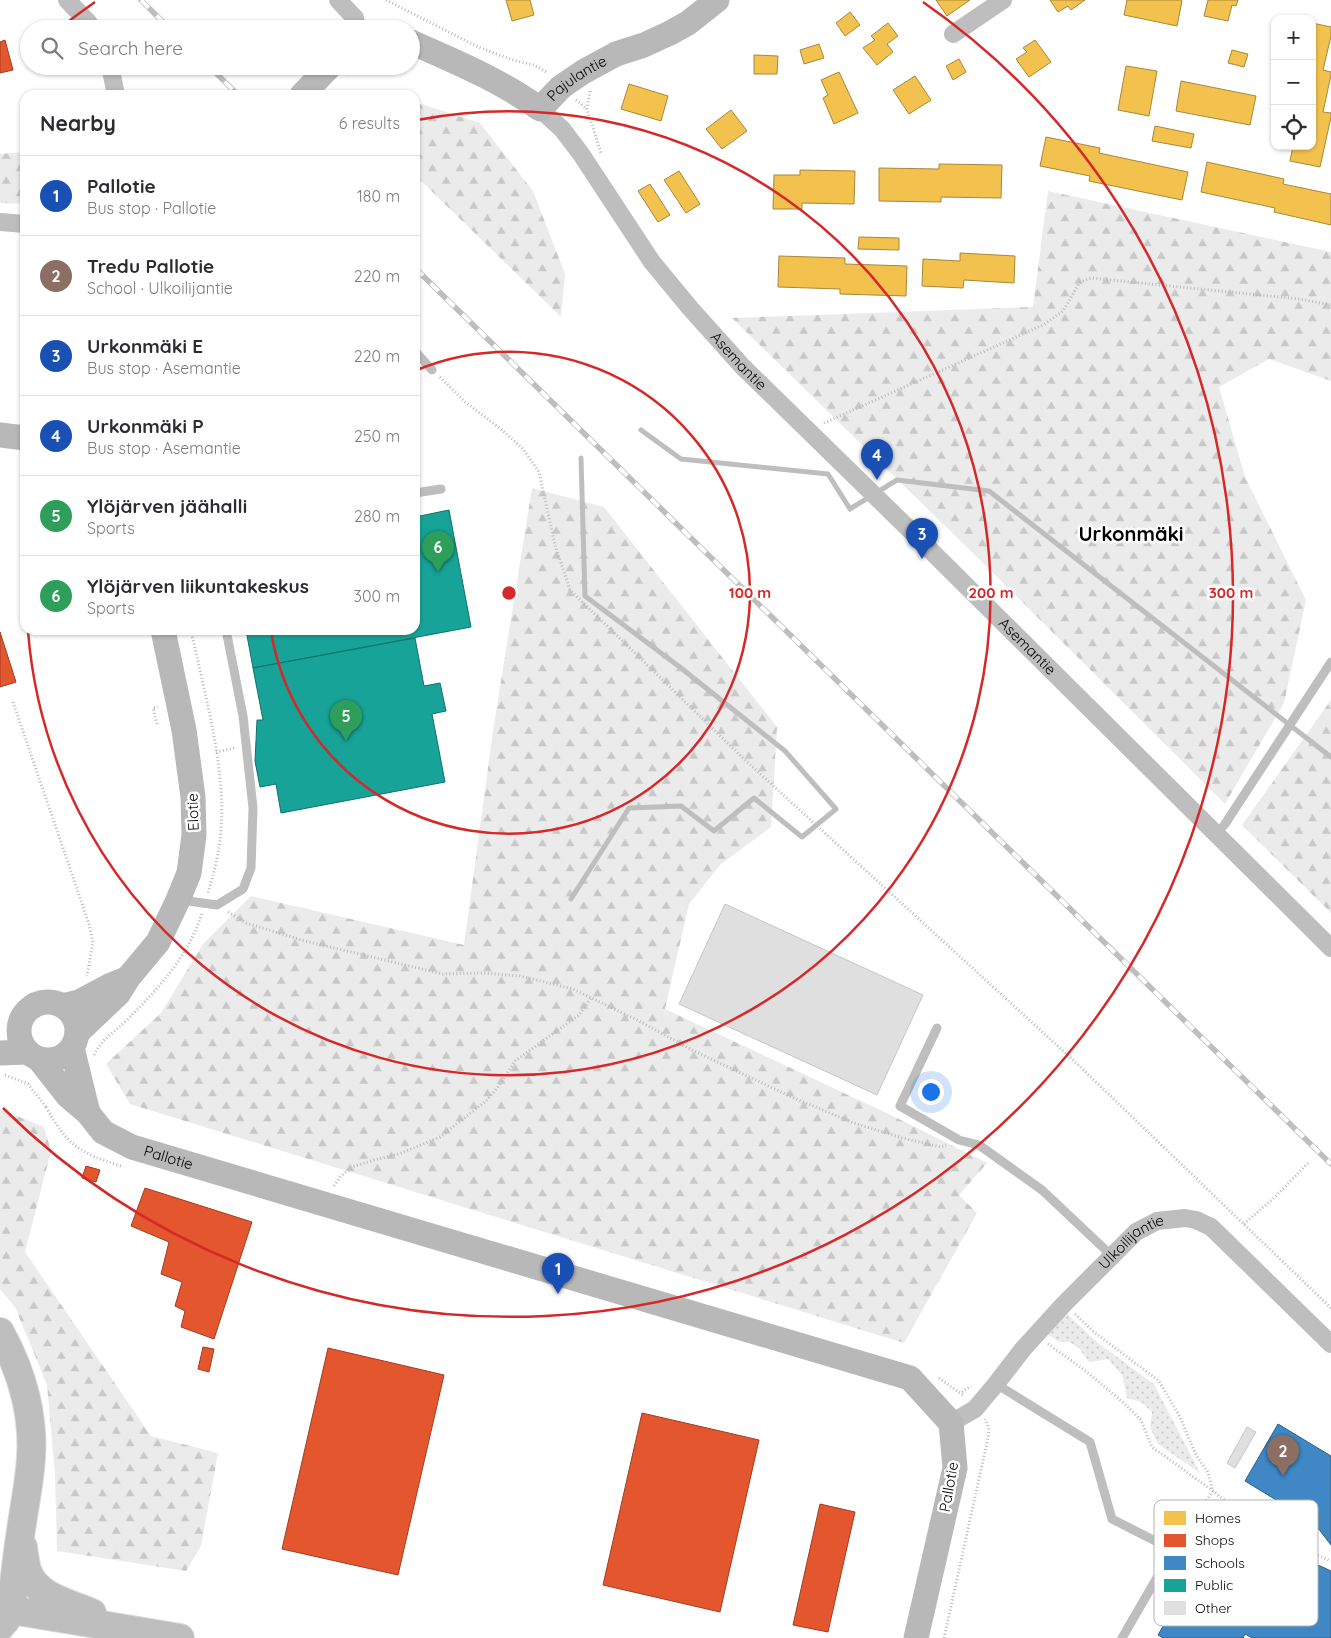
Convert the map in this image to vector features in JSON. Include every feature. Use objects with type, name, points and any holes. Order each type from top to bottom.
[{"type":"highway","points":[[0,1332],[20,1376],[28,1410],[31,1439],[30,1468],[21,1530],[4,1615],[180,1638]]},
{"type":"highway","points":[[0,1568],[21,1530]]},
{"type":"highway","points":[[21,1530],[27,1569],[32,1581],[40,1590],[135,1631]]},
{"type":"street","points":[[67,0],[86,20]]},
{"type":"street","points":[[338,0],[355,20]]},
{"type":"street","name":"Pajulantie","points":[[420,46],[476,70],[516,91],[540,109],[562,87],[582,72],[616,54],[670,34],[688,23],[717,0]]},
{"type":"street","points":[[953,34],[1003,0]]},
{"type":"street","points":[[112,75],[115,90]]},
{"type":"street","name":"Asemantie","points":[[540,109],[562,129],[581,154],[652,262],[742,366],[1331,948]]},
{"type":"street","points":[[0,222],[20,224]]},
{"type":"street","name":"Elotie","points":[[75,1041],[110,1004],[128,978],[158,942],[189,873],[194,836],[193,796],[184,730],[164,635]]},
{"type":"street","name":"Elotie","points":[[62,1006],[79,1002],[128,978]]},
{"type":"street","points":[[0,1053],[33,1055],[50,1060],[68,1053],[75,1041],[77,1026],[74,1016],[62,1006],[49,1002],[39,1003],[30,1007],[10,1026],[18,1032],[20,1041],[33,1055]]},
{"type":"street","name":"Pallotie","points":[[75,1041],[88,1113]]},
{"type":"street","name":"Pallotie","points":[[33,1055],[68,1096],[88,1113],[103,1132],[132,1147],[910,1378],[951,1423],[955,1468],[916,1638]]},
{"type":"street","name":"Ulkoilijantie","points":[[951,1423],[975,1409],[1064,1304],[1136,1232],[1157,1221],[1185,1218],[1196,1220],[1211,1228],[1331,1344]]},
{"type":"lane","points":[[420,356],[432,370]]},
{"type":"lane","points":[[420,492],[441,488]]},
{"type":"lane","points":[[178,900],[217,905],[243,889],[251,868],[253,808],[247,746],[227,635]]},
{"type":"lane","points":[[1216,835],[1331,662]]},
{"type":"lane","points":[[937,1028],[900,1106],[959,1140],[979,1145],[1042,1190],[1112,1256]]},
{"type":"lane","points":[[996,1384],[1090,1442],[1112,1519],[1154,1540]]},
{"type":"lane","points":[[1122,1638],[1154,1584]]},
{"type":"path","points":[[386,0],[478,47],[513,60],[534,65],[546,71],[587,109]]},
{"type":"path","points":[[322,80],[341,75]]},
{"type":"path","points":[[821,424],[1043,325],[1063,311],[1080,282],[1091,278],[1299,299],[1331,305]]},
{"type":"path","points":[[432,370],[465,402],[522,449],[539,472],[554,545],[570,590],[745,760],[1073,1060],[1331,1308]]},
{"type":"path","points":[[13,702],[89,924]]},
{"type":"path","points":[[216,752],[247,746]]},
{"type":"path","points":[[217,905],[246,923],[305,941],[443,974],[482,973],[520,976],[573,989],[694,1051],[796,1099],[854,1123],[902,1138],[941,1147],[959,1140]]},
{"type":"path","points":[[331,1191],[340,1177],[352,1167],[399,1154],[440,1137],[486,1101],[515,1061],[579,1015],[591,998]]},
{"type":"path","points":[[1244,1224],[1276,1197],[1309,1162]]},
{"type":"path","points":[[1064,1304],[1094,1332],[1159,1381],[1180,1417],[1196,1455],[1208,1472],[1213,1491],[1207,1500]]},
{"type":"path","points":[[1036,1335],[1087,1372],[1124,1403],[1141,1420],[1152,1448],[1224,1500]]},
{"type":"path","points":[[944,1638],[984,1462]]},
{"type":"path","points":[[1318,1555],[1331,1561]]},
{"type":"green space","points":[[420,104],[480,123],[533,191],[565,274],[561,317],[420,180]]},
{"type":"green space","points":[[20,152],[20,204],[0,203],[0,154]]},
{"type":"green space","points":[[1048,191],[1331,252],[1331,381],[1269,359],[1219,387],[1245,477],[1306,600],[1284,703],[1225,804],[984,564],[732,318],[1033,307]]},
{"type":"green space","points":[[532,488],[604,507],[777,727],[771,827],[720,865],[689,904],[665,1009],[897,1118],[987,1163],[959,1195],[977,1213],[904,1343],[130,1104],[106,1064],[161,1013],[203,944],[251,896],[464,945],[493,731]]},
{"type":"green space","points":[[1331,700],[1331,913],[1242,825]]},
{"type":"green space","points":[[0,1109],[44,1127],[51,1151],[25,1252],[151,1436],[218,1453],[201,1546],[186,1571],[57,1551],[55,1474],[47,1385],[15,1307],[0,1289]]},
{"type":"green space","points":[[1064,1311],[1098,1343],[1154,1384],[1200,1473],[1158,1444],[1150,1427],[1152,1412],[1141,1402],[1127,1398],[1122,1375],[1108,1359],[1089,1362],[1079,1348],[1069,1342],[1059,1342],[1045,1332]]},
{"type":"building: Homes","points":[[506,0],[530,0],[534,15],[512,21]]},
{"type":"building: Homes","points":[[936,0],[970,0],[947,16]]},
{"type":"building: Homes","points":[[1050,0],[1085,0],[1071,10],[1068,6],[1058,12]]},
{"type":"building: Homes","points":[[1127,0],[1181,0],[1177,26],[1124,15]]},
{"type":"building: Homes","points":[[1208,0],[1238,0],[1236,6],[1232,5],[1228,21],[1204,16]]},
{"type":"building: Homes","points":[[850,12],[860,25],[845,36],[836,23]]},
{"type":"building: Homes","points":[[888,23],[898,36],[887,44],[893,52],[877,65],[863,48],[875,40],[871,36]]},
{"type":"building: Homes","points":[[1316,24],[1331,27],[1331,36],[1323,70],[1331,72],[1331,75],[1323,112],[1331,113],[1331,117],[1320,167],[1290,161],[1292,150],[1316,150]]},
{"type":"building: Homes","points":[[1035,40],[1051,62],[1029,77],[1016,59],[1027,52],[1023,48]]},
{"type":"building: Homes","points":[[819,44],[824,58],[804,64],[800,50]]},
{"type":"building: Homes","points":[[1232,50],[1248,54],[1244,67],[1228,63]]},
{"type":"building: Homes","points":[[754,55],[778,56],[777,74],[754,74]]},
{"type":"building: Homes","points":[[959,59],[966,72],[953,80],[946,66]]},
{"type":"building: Homes","points":[[1126,66],[1157,71],[1149,116],[1118,110]]},
{"type":"building: Homes","points":[[839,72],[858,113],[834,124],[823,98],[828,95],[821,80]]},
{"type":"building: Homes","points":[[915,76],[931,100],[909,114],[893,90]]},
{"type":"building: Homes","points":[[1181,81],[1256,96],[1250,125],[1176,111]]},
{"type":"building: Homes","points":[[629,84],[668,96],[661,121],[621,109]]},
{"type":"building: Homes","points":[[731,110],[747,131],[722,149],[706,129]]},
{"type":"building: Homes","points":[[1155,126],[1194,134],[1191,148],[1152,141]]},
{"type":"building: Homes","points":[[1046,137],[1100,148],[1099,153],[1188,172],[1182,200],[1089,181],[1090,176],[1040,166]]},
{"type":"building: Homes","points":[[1207,162],[1284,179],[1283,184],[1331,194],[1331,225],[1274,212],[1275,208],[1201,192]]},
{"type":"building: Homes","points":[[939,164],[1002,165],[1001,198],[941,197],[941,202],[879,201],[879,168],[939,169]]},
{"type":"building: Homes","points":[[800,170],[855,171],[854,204],[802,203],[802,209],[773,209],[774,175],[800,175]]},
{"type":"building: Homes","points":[[679,171],[700,204],[686,213],[664,180]]},
{"type":"building: Homes","points":[[650,184],[670,215],[658,222],[638,191]]},
{"type":"building: Homes","points":[[859,237],[899,238],[899,250],[858,249]]},
{"type":"building: Homes","points":[[960,253],[1015,256],[1014,283],[964,280],[963,288],[922,286],[923,259],[960,261]]},
{"type":"building: Homes","points":[[779,256],[845,258],[845,264],[907,266],[906,296],[840,294],[840,289],[778,287]]},
{"type":"building: Shops","points":[[5,40],[13,70],[0,73],[0,42]]},
{"type":"building: Shops","points":[[0,632],[16,682],[0,687]]},
{"type":"building: Shops","points":[[86,1166],[100,1170],[96,1182],[82,1178]]},
{"type":"building: Shops","points":[[145,1188],[252,1222],[214,1339],[181,1327],[185,1311],[175,1306],[182,1282],[161,1274],[169,1242],[131,1226]]},
{"type":"building: Shops","points":[[203,1347],[214,1349],[209,1372],[198,1369]]},
{"type":"building: Shops","points":[[328,1348],[444,1375],[398,1575],[282,1549]]},
{"type":"building: Shops","points":[[642,1413],[759,1440],[720,1612],[603,1585]]},
{"type":"building: Shops","points":[[820,1504],[855,1512],[828,1632],[793,1625]]},
{"type":"building: Schools","points":[[1278,1424],[1331,1456],[1331,1545],[1318,1528],[1318,1500],[1276,1500],[1245,1481]]},
{"type":"building: Schools","points":[[1318,1565],[1331,1571],[1331,1638],[1252,1638],[1245,1634],[1243,1638],[1163,1638],[1158,1635],[1163,1626],[1318,1626]]},
{"type":"building: Public","points":[[449,510],[471,627],[253,668],[247,635],[420,635],[420,516]]},
{"type":"building: Public","points":[[415,638],[424,686],[440,683],[446,711],[432,714],[445,782],[281,813],[276,784],[260,787],[255,761],[257,720],[263,720],[253,668]]},
{"type":"building: Other","points":[[725,904],[923,995],[877,1095],[679,1004]]},
{"type":"building: Other","points":[[1247,1427],[1256,1432],[1235,1468],[1227,1463]]},
{"type":"waterway","points":[[641,430],[681,459],[828,474],[850,509],[897,480],[989,491],[1331,757]]},
{"type":"waterway","points":[[571,899],[629,808],[681,806],[714,831],[754,798],[802,837],[836,809],[785,751],[681,668],[585,596],[581,458]]},
{"type":"railway","points":[[141,0],[161,20]]},
{"type":"railway","points":[[218,75],[233,90]]},
{"type":"railway","points":[[420,273],[1331,1164]]},
{"type":"place","name":"Urkonmäki P","points":[[877,480]]},
{"type":"place","name":"Urkonmäki E","points":[[922,559]]},
{"type":"place","name":"Ylöjärven liikuntakeskus","points":[[438,572]]},
{"type":"place","name":"Ylöjärven jäähalli","points":[[346,741]]},
{"type":"place","name":"Pallotie","points":[[558,1294]]},
{"type":"place","name":"Tredu Pallotie","points":[[1283,1476]]},
{"type":"district","name":"Urkonmäki","points":[[1131,534]]}]
